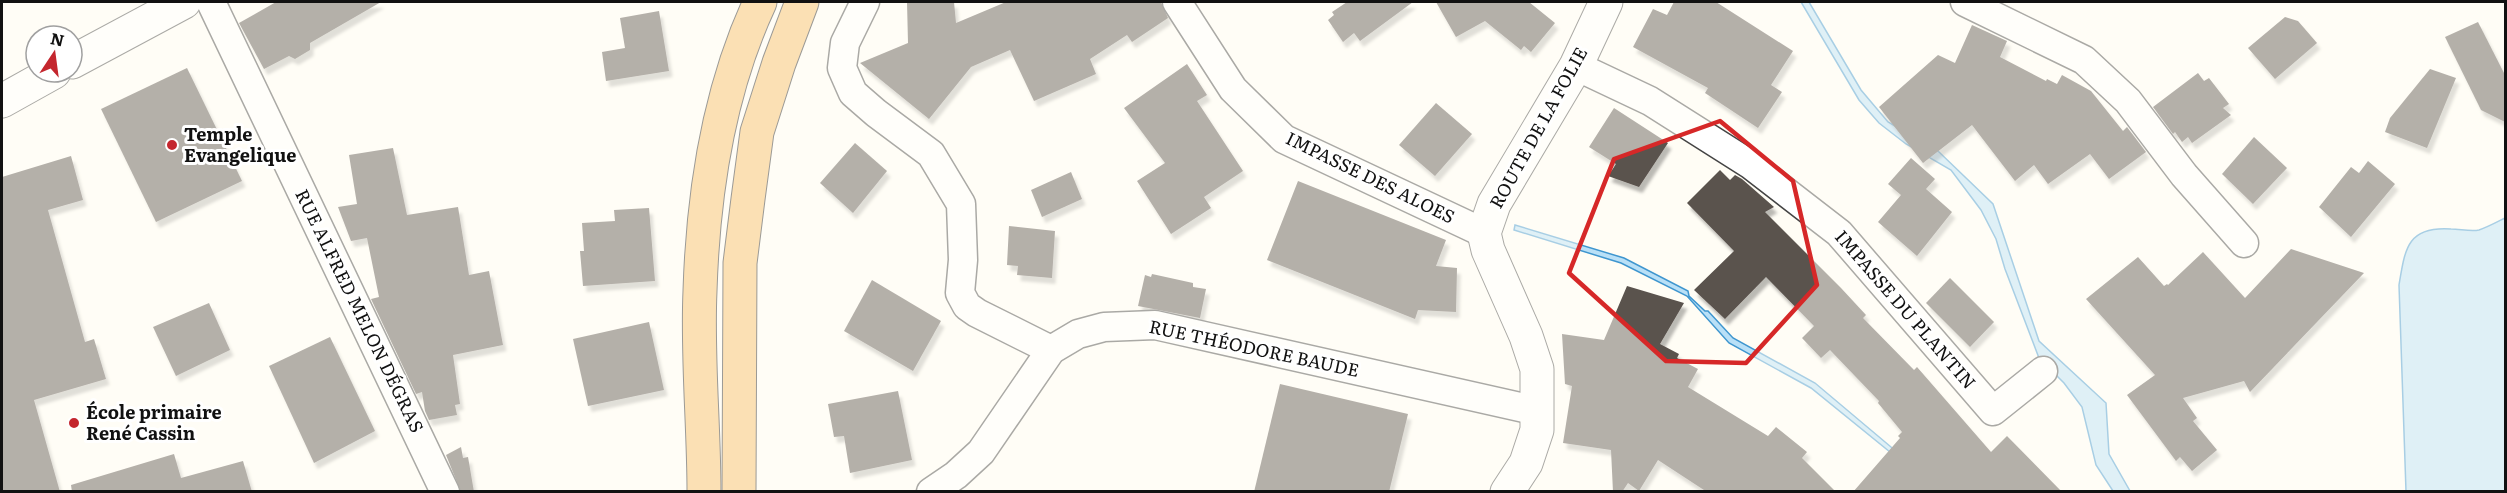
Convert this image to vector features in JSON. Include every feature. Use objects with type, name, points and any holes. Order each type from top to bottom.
[{"type":"highway","points":[[704,477],[700,291],[707,209],[720,120],[742,46],[760,2]]},
{"type":"highway","points":[[739,477],[740,263],[749,188],[757,132],[778,63],[802,2]]},
{"type":"street","points":[[84,56],[184,2]]},
{"type":"street","name":"RUE ALFRED MELON DÉGRAS","points":[[211,2],[445,492]]},
{"type":"street","points":[[865,2],[845,43],[842,68],[854,93],[876,113],[931,154],[961,204],[963,260],[960,293],[967,306],[977,313],[1051,350]]},
{"type":"street","name":"IMPASSE DES ALOES","points":[[1177,2],[1233,89],[1284,139],[1484,233]]},
{"type":"street","name":"ROUTE DE LA FOLIE","points":[[1484,233],[1494,204],[1576,66],[1606,2]]},
{"type":"street","points":[[1965,2],[2084,60],[2128,101],[2184,175],[2244,243]]},
{"type":"street","name":"IMPASSE DU PLANTIN","points":[[1576,66],[1650,101],[1733,153],[1839,232],[1993,411],[2043,371]]},
{"type":"street","points":[[2,101],[32,84]]},
{"type":"street","points":[[1484,233],[1488,250],[1526,336],[1537,369],[1537,430],[1526,463],[1507,492]]},
{"type":"street","name":"RUE THÉODORE BAUDE","points":[[932,492],[956,475],[981,452],[1051,350],[1078,334],[1104,327],[1155,325],[1538,411]]},
{"type":"highlighted area","points":[[1720,121],[1793,181],[1817,285],[1746,363],[1666,361],[1569,273],[1614,159]]},
{"type":"water","points":[[1801,2],[1809,2],[1861,90],[1888,122],[1938,151],[1993,204],[2039,341],[2106,403],[2109,454],[2130,491],[2113,491],[2096,465],[2082,407],[2064,383],[2039,358],[1996,239],[1981,210],[1951,170],[1906,144],[1879,123],[1859,100]]},
{"type":"water","points":[[2505,218],[2505,491],[2406,491],[2399,285],[2406,251],[2411,242],[2425,231],[2454,229],[2476,231]]},
{"type":"water","points":[[1515,225],[1624,258],[1688,291],[1689,296],[1705,311],[1708,311],[1733,338],[1815,383],[1891,447],[1938,491],[1811,388],[1729,343],[1687,296],[1621,263],[1514,230]]},
{"type":"building","points":[[276,2],[381,2],[310,43],[310,50],[295,59],[289,56],[264,69],[239,23]]},
{"type":"building","points":[[907,2],[954,2],[956,23],[1006,2],[1161,2],[1168,18],[1132,42],[1127,35],[1090,59],[1096,74],[1034,101],[1010,50],[971,67],[929,119],[860,63],[908,43]]},
{"type":"building","points":[[1347,2],[1413,2],[1360,41],[1354,33],[1343,42],[1328,20],[1334,15],[1332,12]]},
{"type":"building","points":[[1436,2],[1529,2],[1555,23],[1531,52],[1524,46],[1521,50],[1485,21],[1456,37]]},
{"type":"building","points":[[1674,2],[1716,2],[1793,51],[1771,85],[1782,92],[1758,128],[1705,93],[1708,88],[1633,47],[1653,9],[1667,15]]},
{"type":"building","points":[[659,11],[669,71],[606,81],[602,52],[625,48],[620,18]]},
{"type":"building","points":[[2285,17],[2298,21],[2317,43],[2275,79],[2248,48]]},
{"type":"building","points":[[2478,22],[2505,75],[2505,122],[2481,110],[2445,37]]},
{"type":"building","points":[[1972,25],[2007,41],[2000,57],[2046,81],[2047,79],[2057,84],[2062,75],[2091,91],[2123,131],[2127,127],[2146,152],[2109,179],[2090,154],[2048,184],[2034,165],[2015,181],[1972,125],[1923,163],[1879,107],[1938,55],[1955,63]]},
{"type":"building","points":[[1187,64],[1207,95],[1197,101],[1243,171],[1204,197],[1211,208],[1171,234],[1137,181],[1165,163],[1124,108]]},
{"type":"building","name":"Temple Evangelique","points":[[187,68],[242,181],[156,222],[101,109]]},
{"type":"building","points":[[2430,69],[2456,78],[2427,148],[2385,132],[2390,118]]},
{"type":"building","points":[[2198,73],[2204,81],[2209,78],[2229,104],[2223,108],[2231,115],[2192,143],[2188,137],[2182,142],[2175,132],[2173,134],[2153,107]]},
{"type":"building","points":[[1436,103],[1472,134],[1435,176],[1399,145]]},
{"type":"building","points":[[1614,108],[1668,143],[1639,187],[1608,176],[1616,164],[1589,147]]},
{"type":"building","points":[[2254,137],[2287,168],[2253,204],[2222,174]]},
{"type":"building","points":[[855,143],[887,171],[853,213],[820,183]]},
{"type":"building","points":[[393,148],[407,215],[458,207],[469,275],[489,271],[503,345],[453,355],[460,404],[455,405],[457,415],[429,420],[422,392],[416,394],[371,299],[379,297],[367,238],[351,241],[338,207],[357,204],[349,155]]},
{"type":"building","points":[[71,156],[83,200],[48,210],[85,342],[94,339],[106,379],[34,400],[60,492],[2,492],[2,177]]},
{"type":"building","points":[[1911,158],[1935,179],[1926,189],[1952,212],[1917,256],[1878,222],[1901,195],[1888,184]]},
{"type":"building","points":[[2368,161],[2395,184],[2351,237],[2319,207],[2351,167],[2359,173]]},
{"type":"building","points":[[1720,170],[1730,180],[1735,175],[1742,179],[1774,207],[1765,212],[1866,315],[1863,318],[1914,370],[1917,367],[1991,452],[2007,436],[2062,492],[1853,492],[1900,438],[1898,436],[1902,432],[1878,403],[1879,401],[1830,350],[1821,358],[1802,338],[1814,326],[1766,277],[1725,319],[1694,290],[1734,251],[1687,203]]},
{"type":"building","points":[[1071,172],[1082,199],[1042,217],[1031,190]]},
{"type":"building","points":[[1298,181],[1446,240],[1436,266],[1457,268],[1456,312],[1418,310],[1415,319],[1267,260]]},
{"type":"building","points":[[649,208],[655,281],[583,286],[580,251],[584,251],[582,223],[615,221],[614,210]]},
{"type":"building","points":[[1009,226],[1055,231],[1052,278],[1017,275],[1018,266],[1007,265]]},
{"type":"building","points":[[2291,249],[2364,273],[2250,392],[2244,381],[2183,398],[2197,418],[2193,421],[2217,450],[2192,471],[2180,457],[2176,461],[2127,395],[2155,375],[2086,299],[2138,257],[2164,286],[2168,285],[2203,252],[2245,298]]},
{"type":"building","points":[[1152,274],[1193,283],[1193,287],[1206,289],[1200,318],[1138,306],[1145,275],[1151,277]]},
{"type":"building","points":[[1950,278],[1994,322],[1970,347],[1926,303]]},
{"type":"building","points":[[872,280],[941,321],[913,371],[844,331]]},
{"type":"building","points":[[1627,286],[1684,303],[1660,344],[1679,354],[1677,358],[1698,369],[1688,387],[1768,436],[1776,427],[1807,452],[1802,458],[1836,492],[1707,492],[1658,460],[1639,491],[1628,483],[1622,492],[1613,492],[1611,450],[1563,443],[1572,386],[1565,384],[1562,334],[1604,340]]},
{"type":"building","points":[[209,303],[230,350],[176,376],[153,327]]},
{"type":"building","points":[[649,322],[664,390],[588,406],[573,339]]},
{"type":"building","points":[[330,337],[375,431],[314,463],[269,366]]},
{"type":"building","points":[[1280,384],[1408,414],[1389,492],[1254,492]]},
{"type":"building","points":[[898,391],[912,460],[850,473],[844,436],[834,437],[828,404]]},
{"type":"building","points":[[461,447],[463,458],[468,457],[474,492],[461,492],[446,455]]},
{"type":"building","points":[[174,454],[181,478],[243,461],[252,492],[72,492],[71,485]]},
{"type":"place","name":"Temple Evangelique","points":[[172,145]]},
{"type":"place","name":"École primaire René Cassin","points":[[74,423]]}]
